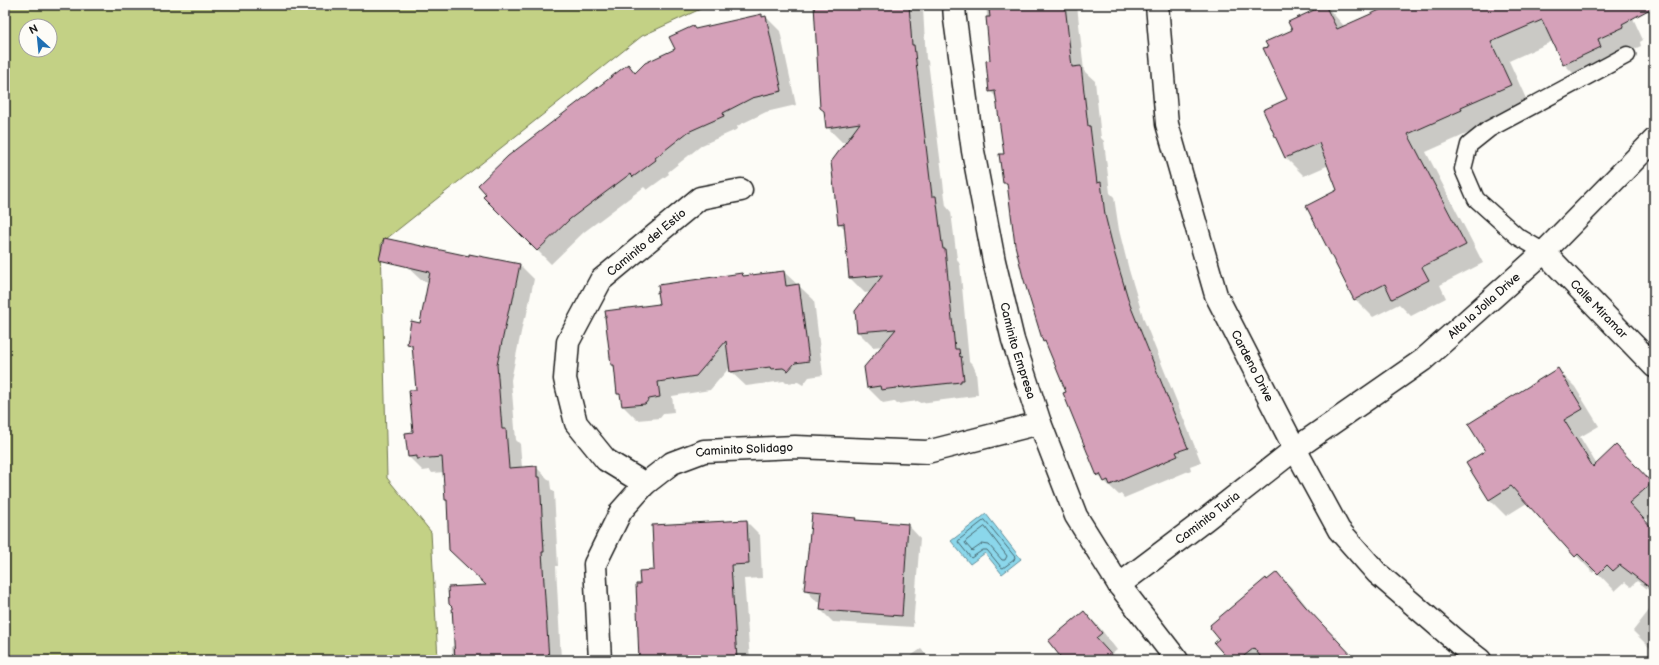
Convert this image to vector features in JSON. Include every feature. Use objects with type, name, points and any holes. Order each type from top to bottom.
[{"type":"street","name":"Caminito Empresa","points":[[954,5],[973,151],[994,261],[1013,340],[1040,423],[1076,516],[1119,585],[1177,660]]},
{"type":"street","name":"Cardeno Drive","points":[[1157,5],[1167,124],[1216,295],[1295,449],[1340,530],[1377,573],[1458,643],[1480,660]]},
{"type":"street","name":"Alta la Jolla Drive","points":[[1295,449],[1423,360],[1544,252],[1654,140]]},
{"type":"street","name":"Caminito del Estio","points":[[644,484],[606,460],[576,423],[565,379],[568,342],[601,280],[700,198],[741,190]]},
{"type":"street","name":"Calle Miramar","points":[[1544,252],[1654,366]]},
{"type":"street","name":"Caminito Solidago","points":[[600,660],[595,564],[621,511],[644,484],[672,463],[704,451],[795,447],[926,452],[1040,423]]},
{"type":"street","name":"Caminito Turia","points":[[1119,585],[1295,449]]},
{"type":"lane","points":[[1544,252],[1517,236],[1476,199],[1463,169],[1469,145],[1489,129],[1627,55]]},
{"type":"green space","points":[[5,5],[709,5],[642,36],[381,243],[387,478],[431,532],[438,660],[5,660]]},
{"type":"water","points":[[986,514],[1021,559],[1002,574],[985,553],[970,564],[951,541]]},
{"type":"building","points":[[814,5],[909,5],[912,45],[914,45],[932,196],[936,196],[943,249],[945,249],[955,349],[959,349],[960,357],[961,356],[964,380],[961,380],[961,382],[881,390],[880,386],[867,388],[864,367],[896,329],[857,332],[855,311],[883,275],[849,278],[844,223],[838,224],[831,162],[860,123],[826,128],[824,111],[820,108]]},
{"type":"building","points":[[1023,5],[1065,5],[1072,67],[1081,66],[1097,183],[1101,182],[1105,215],[1115,255],[1130,305],[1188,448],[1176,452],[1178,456],[1110,485],[1108,480],[1104,482],[1100,474],[1097,476],[1063,393],[1066,392],[1045,341],[1043,342],[1015,245],[1007,183],[1003,183],[999,154],[1004,154],[995,91],[989,92],[986,61],[990,60],[986,17],[990,17],[989,9]]},
{"type":"building","points":[[1325,5],[1337,29],[1391,5],[1654,5],[1654,7],[1622,24],[1624,27],[1598,39],[1601,47],[1563,65],[1542,20],[1491,42],[1511,85],[1461,107],[1462,110],[1408,134],[1466,245],[1422,267],[1429,280],[1392,299],[1385,284],[1354,300],[1306,206],[1337,190],[1319,143],[1285,158],[1263,110],[1287,99],[1263,48],[1268,47],[1265,42],[1292,30],[1288,22]]},
{"type":"building","points":[[762,14],[762,17],[766,16],[782,91],[752,98],[723,113],[724,116],[688,132],[655,158],[656,160],[633,177],[630,174],[570,219],[537,251],[483,197],[486,194],[478,185],[508,156],[628,64],[635,73],[645,63],[675,49],[669,37],[693,26],[695,29]]},
{"type":"building","points":[[384,238],[469,256],[469,254],[520,264],[497,365],[502,429],[506,429],[509,468],[537,466],[537,477],[540,477],[544,552],[542,552],[549,660],[455,660],[452,607],[449,604],[448,587],[486,585],[449,550],[447,500],[445,500],[442,457],[417,459],[417,456],[408,457],[405,433],[413,432],[409,390],[416,390],[412,345],[407,344],[411,321],[420,323],[430,272],[379,260]]},
{"type":"building","points":[[784,271],[786,286],[799,284],[809,361],[795,363],[788,371],[783,368],[771,369],[770,367],[730,372],[726,341],[696,376],[658,382],[660,397],[649,399],[645,404],[622,406],[620,394],[617,394],[614,365],[611,365],[605,311],[659,304],[657,292],[659,292],[658,285],[742,273],[743,276]]},
{"type":"building","points":[[1558,368],[1583,409],[1564,420],[1593,467],[1616,445],[1652,483],[1629,503],[1654,530],[1654,591],[1620,565],[1613,571],[1607,565],[1598,574],[1578,554],[1575,557],[1511,486],[1489,500],[1466,463],[1485,451],[1468,424]]},
{"type":"building","points":[[812,514],[856,518],[855,520],[908,524],[902,616],[820,610],[822,592],[804,590]]},
{"type":"building","points":[[747,520],[749,564],[731,565],[737,660],[639,660],[636,584],[640,584],[639,571],[654,570],[652,525]]},
{"type":"building","points":[[1277,572],[1305,606],[1356,660],[1263,660],[1254,648],[1239,660],[1229,660],[1214,643],[1219,639],[1210,628],[1210,625],[1266,578],[1267,580]]},
{"type":"building","points":[[1084,611],[1102,633],[1096,638],[1116,660],[1063,660],[1048,641]]}]
